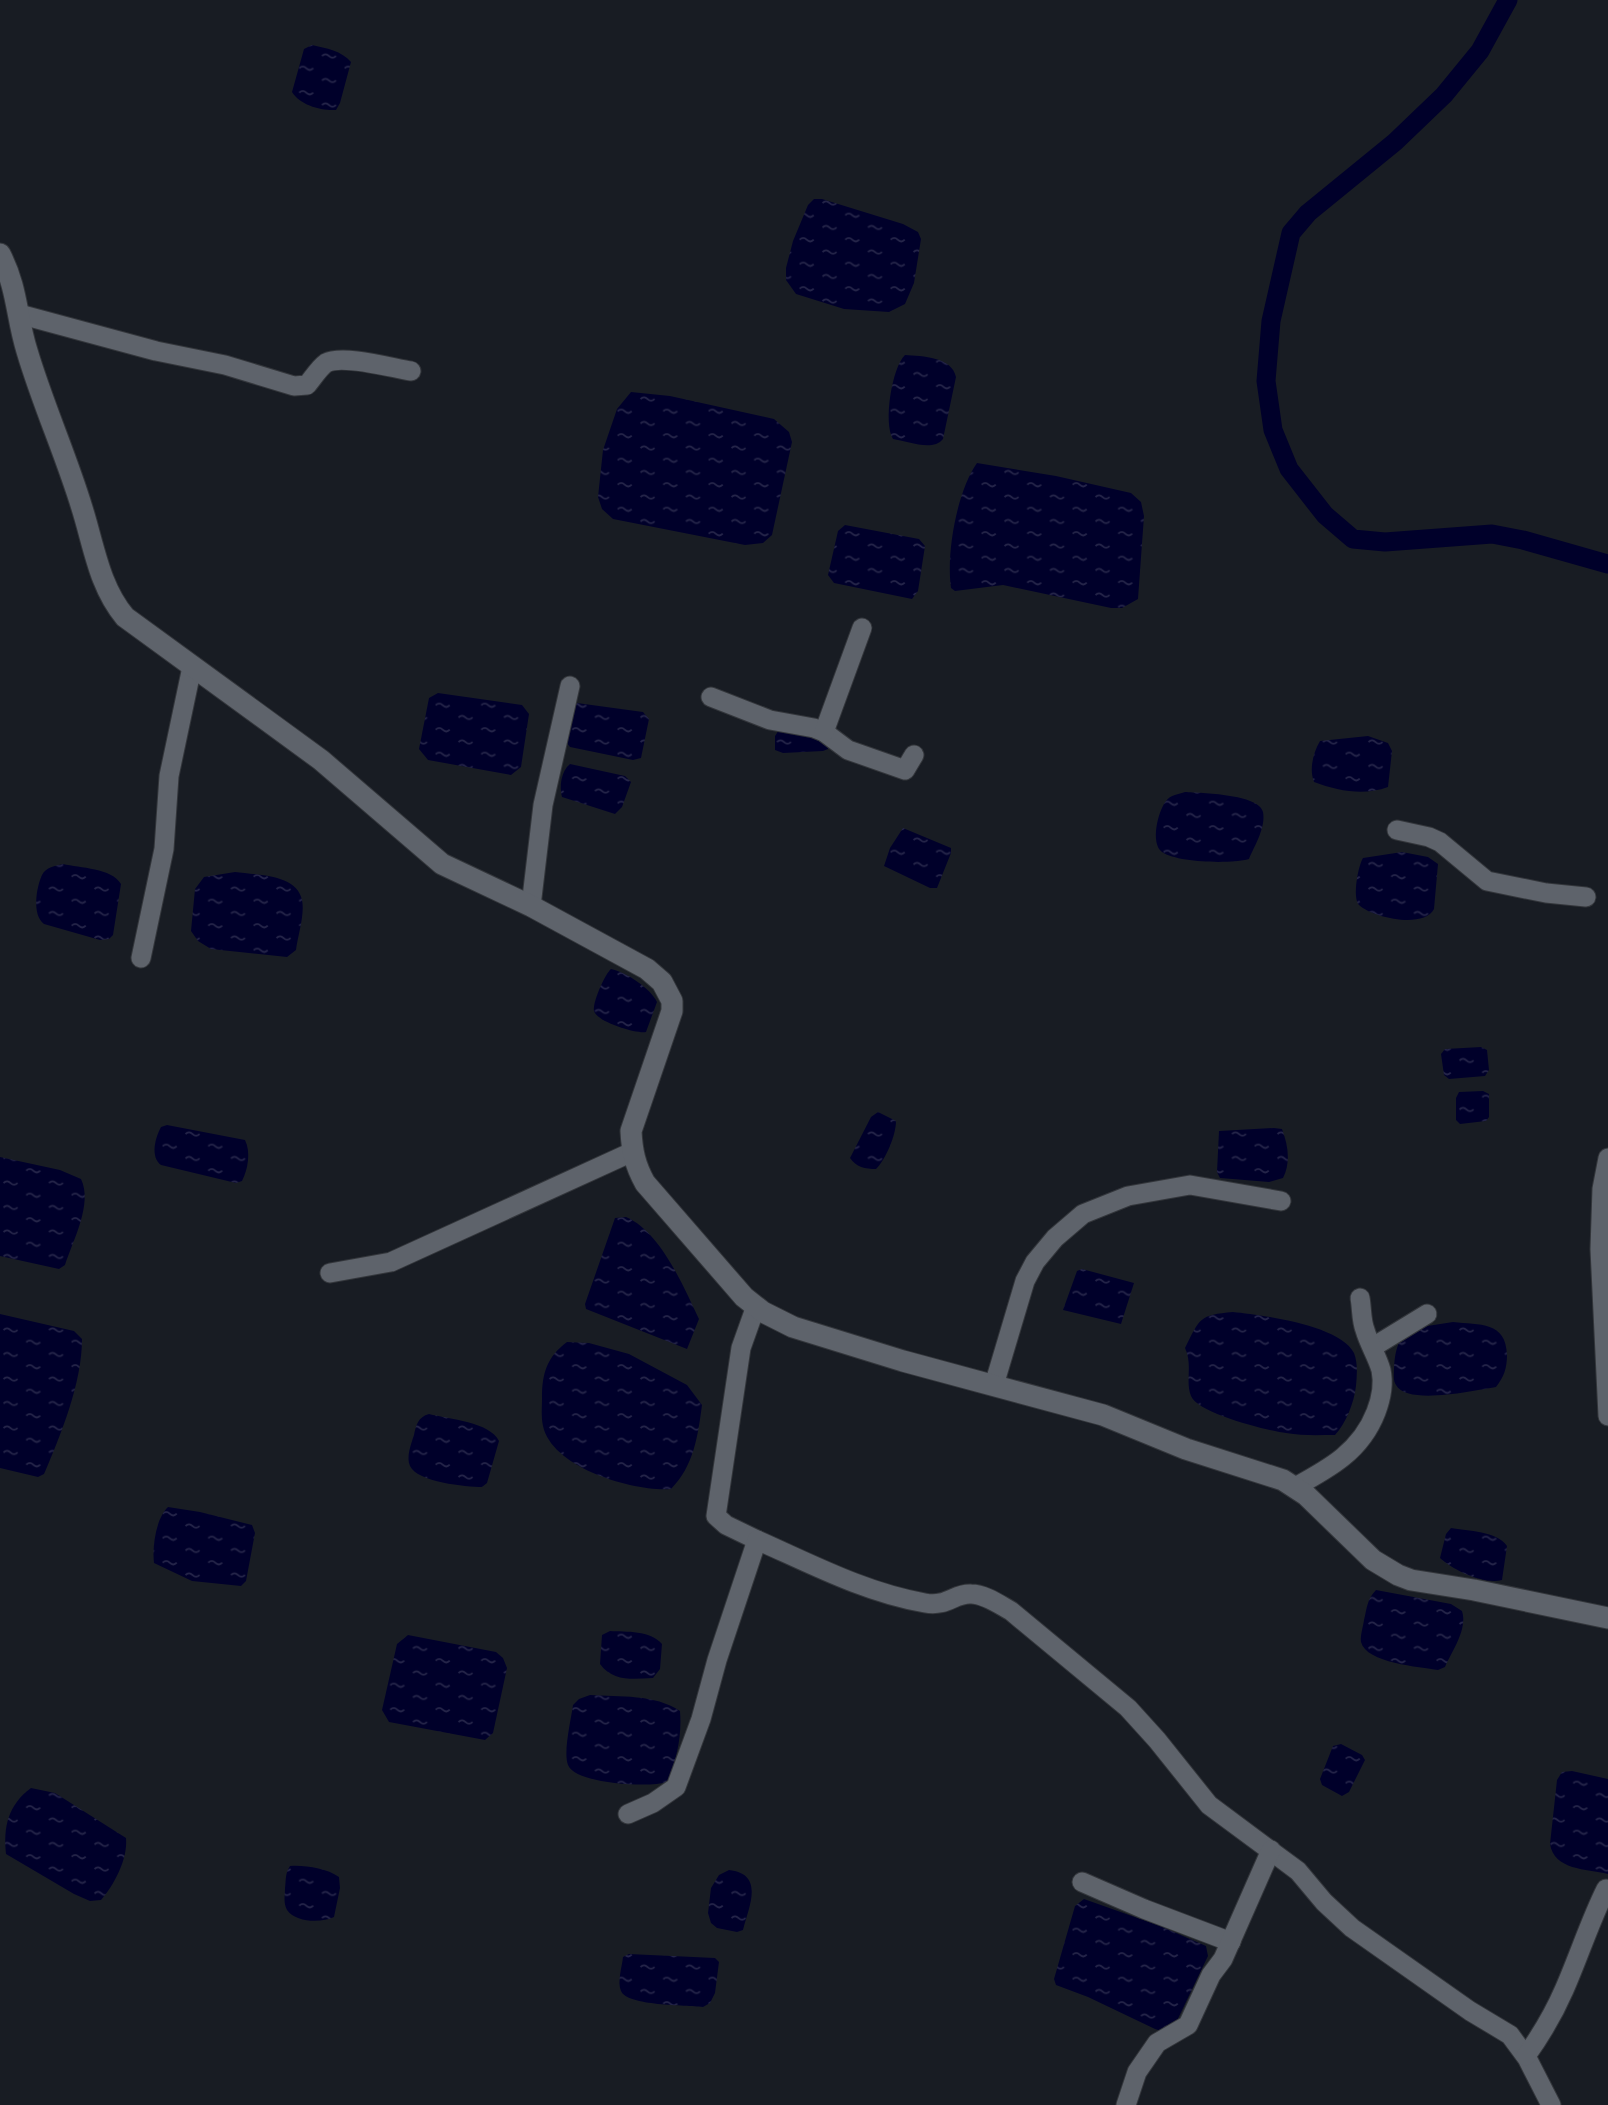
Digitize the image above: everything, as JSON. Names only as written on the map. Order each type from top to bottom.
[{"type":"street","points":[[0,254],[15,288],[26,348],[80,503],[105,586],[125,617],[321,760],[442,864],[531,906],[647,969],[662,982],[672,1001],[672,1011],[631,1131],[632,1152],[641,1175],[657,1198],[744,1297],[793,1327],[903,1361],[1103,1415],[1186,1449],[1274,1477],[1295,1487],[1373,1560],[1411,1580],[1474,1590],[1608,1618]]},
{"type":"street","points":[[19,314],[156,351],[225,365],[294,386],[307,384],[323,366],[335,361],[411,371]]},
{"type":"street","points":[[824,732],[862,628]]},
{"type":"street","points":[[141,958],[164,849],[169,776],[192,667]]},
{"type":"street","points":[[531,906],[543,804],[570,685]]},
{"type":"street","points":[[710,697],[770,720],[814,728],[848,750],[905,770],[914,755]]},
{"type":"street","points":[[1397,830],[1429,836],[1440,842],[1487,881],[1546,893],[1586,897]]},
{"type":"street","points":[[330,1273],[391,1262],[632,1152]]},
{"type":"street","points":[[1608,1158],[1602,1189],[1600,1249],[1608,1416]]},
{"type":"street","points":[[994,1385],[1025,1281],[1035,1262],[1055,1238],[1083,1214],[1128,1196],[1190,1185],[1281,1201]]},
{"type":"street","points":[[1295,1487],[1335,1466],[1357,1446],[1370,1428],[1381,1399],[1381,1373],[1373,1347],[1364,1330],[1360,1298]]},
{"type":"street","points":[[756,1306],[741,1349],[716,1517],[757,1540],[860,1586],[900,1597],[942,1604],[956,1597],[972,1594],[1011,1611],[1128,1708],[1209,1805],[1298,1871],[1324,1902],[1352,1928],[1469,2011],[1510,2035],[1526,2056],[1551,2105]]},
{"type":"street","points":[[1373,1347],[1427,1314]]},
{"type":"street","points":[[628,1814],[653,1803],[676,1787],[701,1719],[757,1540]]},
{"type":"street","points":[[1126,2105],[1137,2072],[1157,2043],[1188,2025],[1211,1975],[1223,1959],[1271,1850]]},
{"type":"street","points":[[1082,1882],[1231,1942]]},
{"type":"street","points":[[1526,2056],[1540,2037],[1564,1991],[1606,1889]]},
{"type":"water","points":[[312,45],[338,53],[351,62],[336,110],[311,106],[292,92],[304,49]]},
{"type":"water","points":[[814,199],[822,199],[903,224],[918,232],[921,239],[914,283],[905,304],[889,312],[844,309],[796,294],[786,280],[786,268],[793,241],[808,205]]},
{"type":"water","points":[[905,355],[928,357],[943,362],[949,365],[956,377],[943,439],[939,443],[920,445],[893,439],[889,421],[890,396],[896,371]]},
{"type":"water","points":[[631,392],[670,396],[774,419],[789,432],[792,442],[772,535],[763,543],[745,545],[613,519],[602,509],[598,497],[603,450],[617,409]]},
{"type":"water","points":[[977,463],[1056,476],[1131,493],[1141,502],[1144,516],[1138,599],[1122,608],[1111,608],[1003,585],[955,591],[951,588],[950,558],[955,523],[964,489]]},
{"type":"water","points":[[845,525],[919,539],[925,546],[918,591],[912,599],[834,583],[828,575],[838,531]]},
{"type":"water","points":[[438,693],[522,705],[529,714],[521,767],[511,775],[428,760],[419,749],[429,698]]},
{"type":"water","points":[[577,703],[643,712],[649,719],[641,758],[633,760],[570,747],[566,742]]},
{"type":"water","points":[[779,730],[823,739],[828,744],[828,749],[783,753],[775,750],[775,736]]},
{"type":"water","points":[[1368,736],[1388,743],[1392,751],[1388,787],[1351,791],[1314,782],[1313,761],[1320,741]]},
{"type":"water","points":[[570,764],[625,776],[631,782],[622,807],[615,814],[562,797],[562,779]]},
{"type":"water","points":[[1185,792],[1241,798],[1259,806],[1263,812],[1263,824],[1249,859],[1205,862],[1170,856],[1158,848],[1156,827],[1160,812],[1168,799]]},
{"type":"water","points":[[903,828],[951,848],[937,888],[930,888],[884,866],[890,848]]},
{"type":"water","points":[[1402,852],[1428,857],[1438,864],[1434,909],[1420,919],[1398,919],[1375,914],[1357,901],[1356,882],[1363,858]]},
{"type":"water","points":[[63,864],[103,872],[121,884],[113,935],[109,939],[100,940],[44,924],[40,920],[36,901],[42,875],[48,869]]},
{"type":"water","points":[[235,872],[274,877],[299,891],[303,906],[301,925],[296,950],[287,957],[211,949],[198,941],[191,931],[195,889],[204,877]]},
{"type":"water","points":[[611,969],[637,981],[657,1002],[646,1032],[617,1026],[602,1019],[594,1011],[600,989]]},
{"type":"water","points":[[1481,1047],[1487,1050],[1489,1070],[1485,1076],[1449,1079],[1444,1075],[1441,1054],[1445,1049]]},
{"type":"water","points":[[1483,1091],[1489,1094],[1489,1117],[1486,1121],[1460,1124],[1456,1120],[1456,1098],[1459,1092]]},
{"type":"water","points":[[878,1112],[896,1121],[894,1133],[880,1165],[876,1169],[865,1168],[855,1164],[850,1158],[871,1117]]},
{"type":"water","points":[[167,1125],[245,1140],[248,1161],[242,1181],[236,1183],[161,1165],[156,1157],[155,1147],[161,1127]]},
{"type":"water","points":[[1282,1129],[1287,1147],[1288,1160],[1283,1178],[1269,1182],[1220,1178],[1217,1172],[1219,1131]]},
{"type":"water","points":[[0,1157],[60,1170],[81,1179],[85,1199],[83,1211],[65,1265],[59,1269],[0,1256]]},
{"type":"water","points":[[626,1217],[639,1224],[660,1247],[670,1261],[699,1319],[687,1349],[586,1309],[585,1304],[615,1218]]},
{"type":"water","points":[[1082,1269],[1134,1283],[1121,1324],[1063,1310],[1077,1271]]},
{"type":"water","points":[[1233,1312],[1299,1323],[1333,1335],[1346,1343],[1354,1353],[1356,1361],[1355,1392],[1346,1419],[1335,1435],[1298,1435],[1264,1429],[1219,1415],[1206,1409],[1191,1396],[1185,1348],[1194,1330],[1207,1317]]},
{"type":"water","points":[[0,1314],[74,1331],[82,1339],[78,1373],[69,1408],[44,1474],[38,1477],[0,1468]]},
{"type":"water","points":[[1453,1322],[1490,1327],[1502,1336],[1506,1344],[1507,1360],[1499,1383],[1496,1387],[1443,1395],[1413,1395],[1403,1391],[1395,1383],[1394,1369],[1397,1348],[1404,1334],[1408,1329]]},
{"type":"water","points":[[567,1342],[589,1343],[629,1354],[687,1385],[702,1405],[690,1460],[671,1489],[637,1486],[596,1474],[562,1454],[550,1441],[542,1419],[543,1381],[550,1360]]},
{"type":"water","points":[[429,1414],[478,1425],[487,1429],[499,1441],[487,1483],[482,1487],[432,1480],[410,1466],[409,1450],[417,1425],[422,1417]]},
{"type":"water","points":[[168,1507],[252,1525],[255,1533],[246,1581],[241,1586],[192,1581],[154,1563],[156,1533],[160,1518]]},
{"type":"water","points":[[1451,1528],[1482,1532],[1496,1537],[1507,1546],[1502,1580],[1487,1580],[1469,1575],[1440,1558],[1446,1534]]},
{"type":"water","points":[[1376,1590],[1451,1604],[1462,1611],[1461,1632],[1445,1667],[1438,1670],[1395,1663],[1365,1649],[1361,1642],[1362,1631],[1368,1604]]},
{"type":"water","points":[[610,1631],[645,1634],[662,1644],[660,1669],[653,1678],[617,1677],[605,1670],[600,1664],[602,1635]]},
{"type":"water","points":[[408,1635],[496,1652],[503,1658],[507,1668],[493,1733],[485,1740],[389,1722],[382,1710],[397,1644]]},
{"type":"water","points":[[590,1695],[648,1699],[680,1711],[678,1747],[667,1782],[645,1785],[614,1783],[584,1777],[568,1765],[566,1752],[573,1705],[579,1699]]},
{"type":"water","points":[[1341,1744],[1362,1755],[1365,1760],[1349,1792],[1342,1796],[1322,1785],[1320,1779],[1333,1746]]},
{"type":"water","points":[[1572,1771],[1608,1779],[1608,1874],[1564,1864],[1553,1853],[1550,1844],[1557,1780],[1562,1772]]},
{"type":"water","points":[[31,1788],[55,1793],[126,1838],[125,1854],[119,1871],[101,1900],[90,1901],[74,1894],[6,1854],[5,1835],[12,1809]]},
{"type":"water","points":[[290,1866],[315,1868],[339,1877],[340,1888],[334,1917],[309,1921],[296,1917],[287,1910],[285,1888],[286,1874]]},
{"type":"water","points":[[729,1870],[740,1873],[751,1884],[751,1902],[743,1930],[737,1932],[717,1928],[711,1923],[708,1913],[711,1888],[719,1875]]},
{"type":"water","points":[[1084,1899],[1160,1926],[1206,1946],[1208,1956],[1173,2029],[1164,2032],[1155,2029],[1056,1985],[1054,1979],[1075,1906]]},
{"type":"water","points":[[629,1954],[715,1958],[719,1962],[715,1993],[710,2003],[703,2007],[671,2005],[634,2000],[626,1996],[621,1991],[620,1979],[623,1957]]},
{"type":"waterway","points":[[1508,0],[1480,51],[1444,95],[1395,142],[1308,213],[1291,233],[1271,321],[1266,381],[1273,430],[1289,469],[1325,515],[1353,539],[1385,542],[1492,534],[1608,564]]}]
